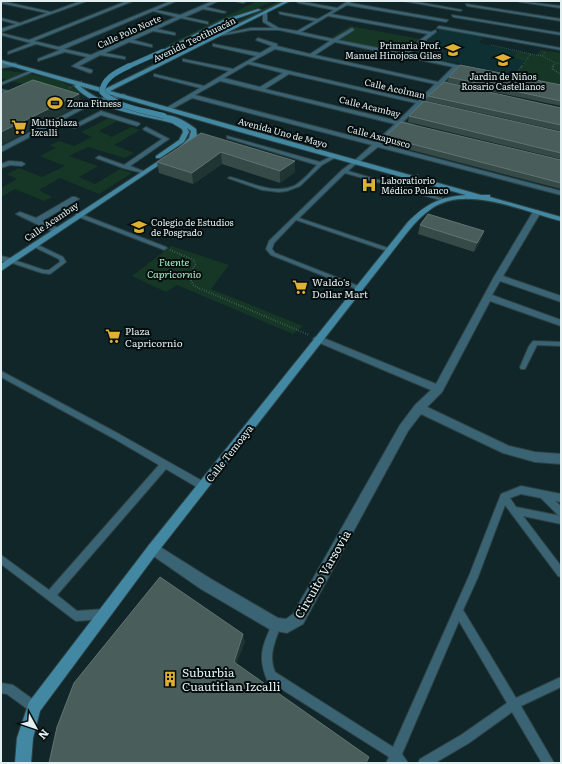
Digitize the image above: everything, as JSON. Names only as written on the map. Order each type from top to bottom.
[{"type":"main road","name":"Avenida Teotihuacán","points":[[106,91],[219,36],[264,11],[278,1]]},
{"type":"main road","name":"Avenida Teotihuacán","points":[[96,89],[288,1]]},
{"type":"main road","name":"Calle Acambay","points":[[1,268],[78,215],[189,143],[193,137],[194,130],[182,122],[112,101],[103,95],[101,90],[102,84],[110,76],[225,22],[264,11]]},
{"type":"main road","name":"Avenida Uno de Mayo","points":[[1,61],[561,219]]},
{"type":"main road","points":[[141,68],[149,70]]},
{"type":"main road","name":"Calle Acambay","points":[[75,83],[78,88],[97,100],[174,122],[184,128],[186,132],[184,138],[156,159],[153,162],[153,166]]},
{"type":"main road","points":[[174,119],[252,133]]},
{"type":"main road","name":"Calle Temoaya","points":[[23,763],[25,738],[34,707],[153,549],[389,250],[423,209],[442,199],[466,196],[487,197]]},
{"type":"street","points":[[65,1],[78,4]]},
{"type":"street","points":[[1,32],[85,1]]},
{"type":"street","points":[[30,41],[131,1]]},
{"type":"street","points":[[40,60],[173,1]]},
{"type":"street","name":"Calle Polo Norte","points":[[1,32],[91,57],[216,1]]},
{"type":"street","points":[[237,1],[243,2]]},
{"type":"street","points":[[297,33],[351,1]]},
{"type":"street","points":[[405,1],[460,10]]},
{"type":"street","points":[[404,55],[472,1]]},
{"type":"street","points":[[520,1],[561,7]]},
{"type":"street","points":[[1,2],[51,13]]},
{"type":"street","points":[[116,2],[123,4]]},
{"type":"street","points":[[299,2],[337,9]]},
{"type":"street","points":[[346,4],[446,21]]},
{"type":"street","points":[[467,5],[561,20]]},
{"type":"street","points":[[201,7],[224,12]]},
{"type":"street","points":[[152,10],[206,23]]},
{"type":"street","points":[[261,23],[264,11]]},
{"type":"street","points":[[280,13],[319,20]]},
{"type":"street","points":[[328,15],[431,34]]},
{"type":"street","points":[[453,16],[561,34]]},
{"type":"street","points":[[1,19],[21,24]]},
{"type":"street","points":[[252,29],[251,25],[261,23],[279,29],[333,41],[478,70]]},
{"type":"street","points":[[439,28],[561,49]]},
{"type":"street","points":[[152,29],[173,34]]},
{"type":"street","points":[[219,36],[252,29],[279,29]]},
{"type":"street","points":[[311,55],[352,29]]},
{"type":"street","points":[[258,39],[272,43],[275,45],[274,47]]},
{"type":"street","points":[[128,40],[150,46]]},
{"type":"street","points":[[10,53],[36,42]]},
{"type":"street","points":[[215,45],[260,55]]},
{"type":"street","points":[[168,109],[274,47],[462,89]]},
{"type":"street","points":[[100,53],[123,58]]},
{"type":"street","points":[[90,71],[74,66],[91,57]]},
{"type":"street","points":[[185,60],[234,71]]},
{"type":"street","name":"Calle Acolman","points":[[248,63],[442,108]]},
{"type":"street","points":[[1,66],[15,65]]},
{"type":"street","points":[[356,162],[377,144],[457,66]]},
{"type":"street","points":[[261,89],[288,72]]},
{"type":"street","points":[[156,75],[205,88]]},
{"type":"street","name":"Calle Acambay","points":[[220,79],[422,129]]},
{"type":"street","points":[[1,150],[97,100],[124,96]]},
{"type":"street","name":"Calle Axapusco","points":[[192,96],[561,193]]},
{"type":"street","points":[[81,108],[137,124]]},
{"type":"street","points":[[73,127],[101,113]]},
{"type":"street","points":[[125,166],[165,141],[164,137],[146,129]]},
{"type":"street","points":[[99,158],[144,173]]},
{"type":"street","points":[[1,166],[9,163],[22,164]]},
{"type":"street","points":[[36,222],[75,199]]},
{"type":"street","name":"Circuito Varsovia","points":[[276,625],[287,626],[298,619],[404,428],[419,408],[438,389],[498,278],[537,212]]},
{"type":"street","points":[[20,214],[56,230]]},
{"type":"street","points":[[1,258],[11,261]]},
{"type":"street","points":[[498,278],[561,299]]},
{"type":"street","points":[[488,297],[561,323]]},
{"type":"street","points":[[318,339],[438,389]]},
{"type":"street","points":[[419,408],[507,450],[535,457],[561,459]]},
{"type":"street","points":[[153,549],[206,584],[276,625]]},
{"type":"lane","points":[[1,84],[33,71]]},
{"type":"lane","points":[[1,90],[18,96],[12,99]]},
{"type":"lane","points":[[229,137],[320,164]]},
{"type":"lane","points":[[230,178],[270,190],[284,190],[296,187],[320,164],[336,156]]},
{"type":"lane","points":[[356,162],[344,171],[271,242],[269,249],[273,254],[359,288]]},
{"type":"lane","points":[[344,171],[442,199]]},
{"type":"lane","points":[[78,215],[164,248]]},
{"type":"lane","points":[[296,218],[389,250]]},
{"type":"lane","points":[[11,261],[44,272],[50,272],[63,262],[61,258],[34,245]]},
{"type":"lane","points":[[523,367],[532,346],[535,343],[561,344]]},
{"type":"lane","points":[[1,374],[116,436],[164,465],[203,486]]},
{"type":"lane","points":[[50,596],[164,465]]},
{"type":"lane","points":[[276,625],[266,652],[266,666],[271,676],[397,760],[504,497],[521,490],[561,498]]},
{"type":"lane","points":[[544,495],[561,512]]},
{"type":"lane","points":[[504,497],[561,573]]},
{"type":"lane","points":[[514,510],[561,520]]},
{"type":"lane","points":[[1,559],[76,616],[104,614]]},
{"type":"lane","points":[[458,610],[548,763]]},
{"type":"lane","points":[[424,763],[465,738],[514,704],[561,682]]},
{"type":"lane","points":[[1,688],[8,689],[34,707]]},
{"type":"path","points":[[542,56],[546,51]]},
{"type":"path","points":[[513,78],[531,54],[542,56],[556,63]]},
{"type":"path","points":[[561,62],[553,64],[552,69],[561,74]]},
{"type":"path","points":[[69,88],[82,81]]},
{"type":"path","points":[[410,184],[418,174]]},
{"type":"path","points":[[164,248],[194,260],[195,264],[190,279],[194,286],[318,339]]},
{"type":"shaded area","name":"Primaria Prof. Manuel Hinojosa Giles","points":[[440,29],[484,37],[479,43],[531,54],[515,75],[412,54]]},
{"type":"green space","points":[[257,1],[275,1],[221,22],[170,46],[167,45]]},
{"type":"green space","points":[[279,1],[287,1],[148,69],[144,68]]},
{"type":"green space","points":[[350,26],[420,39],[403,53],[331,38]]},
{"type":"green space","points":[[541,50],[561,53],[561,85],[515,75],[526,61],[512,58],[518,51],[536,55]]},
{"type":"green space","points":[[1,70],[45,77],[58,81],[77,90],[81,96],[72,98],[1,78]]},
{"type":"green space","points":[[109,118],[117,121],[99,131],[112,137],[131,127],[140,130],[114,145],[134,153],[125,158],[88,147],[69,156],[98,166],[79,177],[95,184],[120,169],[132,173],[99,194],[60,178],[39,190],[52,197],[44,201],[15,189],[1,197],[1,188],[17,179],[7,174],[19,168],[42,177],[65,166],[40,156],[56,148],[50,145],[59,141],[74,146],[92,137],[81,132]]},
{"type":"green space","name":"Fuente Capricornio","points":[[171,246],[229,265],[211,289],[303,326],[293,334],[177,285],[166,292],[132,276]]},
{"type":"building","points":[[460,65],[561,85],[561,101],[449,77]]},
{"type":"building","points":[[33,80],[79,94],[1,132],[1,94]]},
{"type":"building","points":[[444,82],[561,108],[561,125],[428,96]]},
{"type":"building","points":[[424,101],[561,132],[561,153],[409,116]]},
{"type":"building","points":[[401,122],[561,160],[561,183],[385,137]]},
{"type":"building","points":[[201,133],[295,161],[280,171],[221,152],[192,173],[157,162]]},
{"type":"building","points":[[428,214],[484,231],[477,243],[420,225]]},
{"type":"building","name":"Suburbia Cuautitlan Izcalli","points":[[160,577],[243,634],[234,662],[369,757],[366,763],[49,763],[57,727],[74,683]]},
{"type":"place","name":"Primaria Prof. Manuel Hinojosa Giles","points":[[453,50]]},
{"type":"place","name":"Jardin de Niños Rosario Castellanos","points":[[503,60]]},
{"type":"place","name":"Zona Fitness","points":[[55,103]]},
{"type":"place","name":"Multiplaza Izcalli","points":[[19,127]]},
{"type":"place","name":"Laboratiorio Médico Polanco","points":[[369,185]]},
{"type":"place","name":"Colegio de Estudios de Posgrado","points":[[139,227]]},
{"type":"place","name":"Waldo's Dollar Mart","points":[[300,287]]},
{"type":"place","name":"Plaza Capricornio","points":[[113,336]]},
{"type":"place","name":"Suburbia Cuautitlan Izcalli","points":[[170,679]]}]
